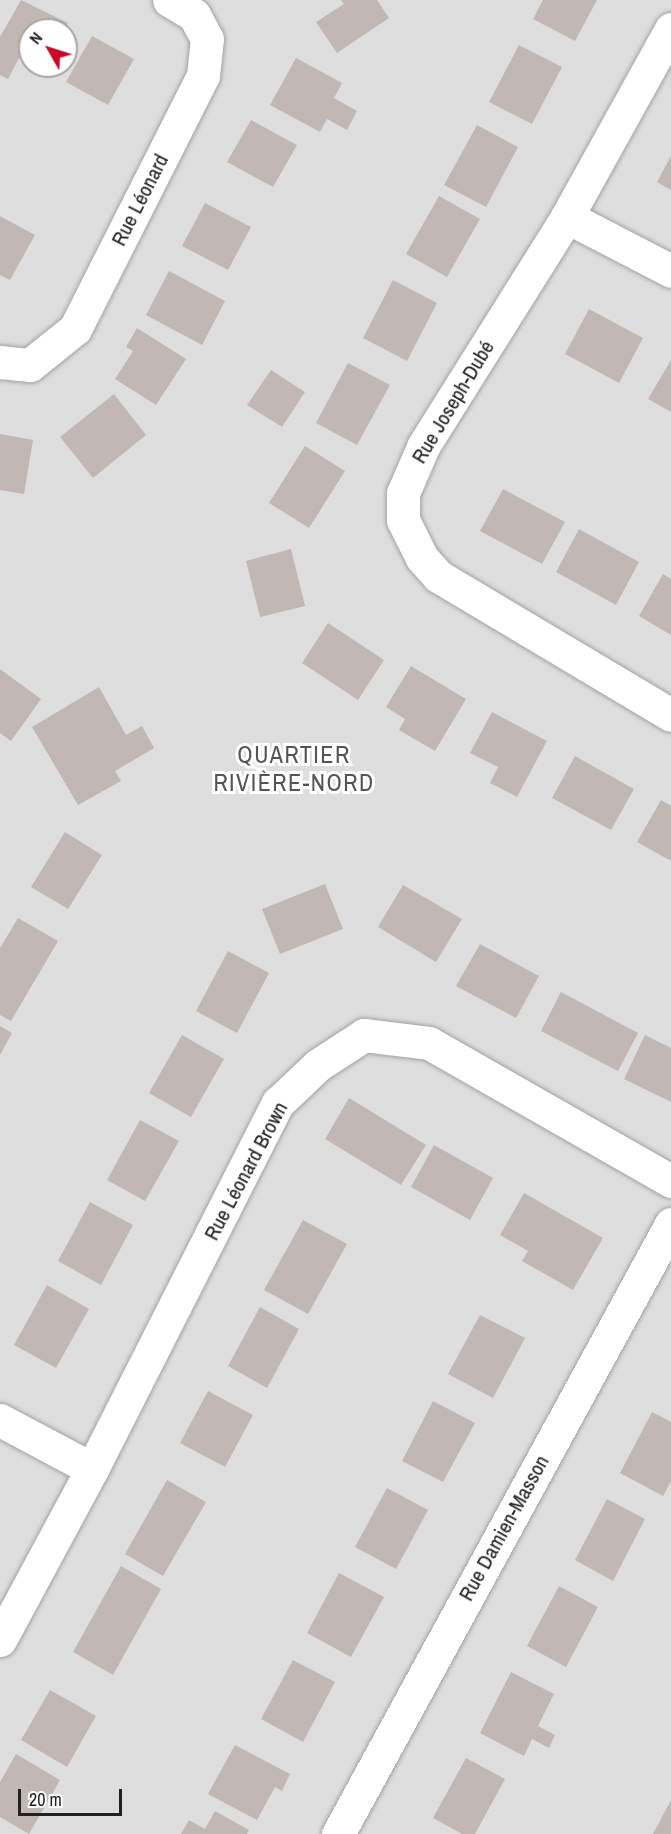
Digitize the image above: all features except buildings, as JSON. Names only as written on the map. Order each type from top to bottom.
[{"type":"street","name":"Rue Léonard","points":[[0,362],[30,365],[75,328],[203,76],[207,39],[194,15],[169,0]]},
{"type":"street","name":"Rue Joseph-Dubé","points":[[671,29],[567,217],[423,447],[403,493],[403,520],[422,558],[438,576],[671,715]]},
{"type":"street","points":[[567,217],[671,271]]},
{"type":"street","name":"Rue Léonard Brown","points":[[0,1640],[92,1469],[278,1103],[318,1065],[364,1035],[429,1043],[671,1181]]},
{"type":"street","name":"Rue Damien-Masson","points":[[338,1834],[671,1224]]},
{"type":"street","points":[[0,1420],[92,1469]]},
{"type":"shaded area","points":[[0,0],[671,0],[671,1834],[0,1834]]},
{"type":"district","name":"QUARTIER RIVIÈRE-NORD","points":[[294,769]]}]
